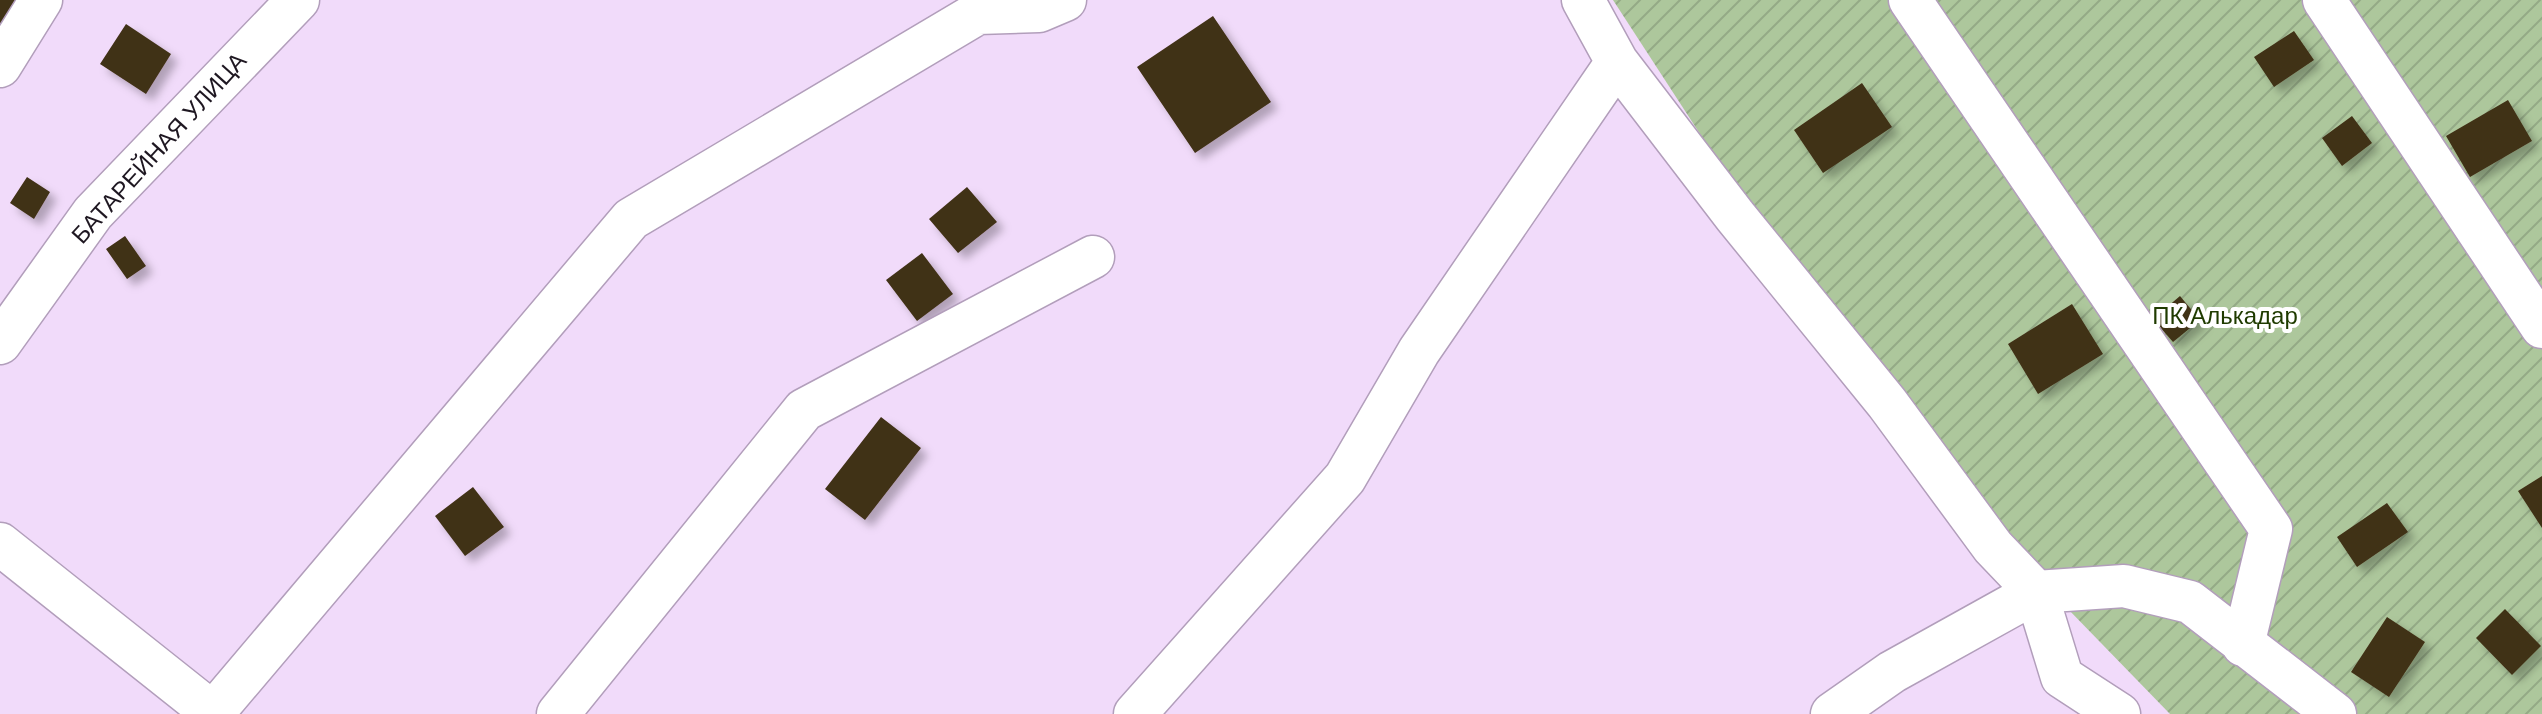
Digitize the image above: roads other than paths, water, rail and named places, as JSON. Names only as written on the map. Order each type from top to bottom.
[{"type":"street","points":[[0,66],[41,0]]},
{"type":"street","name":"БАТАРЕЙНАЯ УЛИЦА","points":[[0,343],[93,213],[298,0]]},
{"type":"street","points":[[0,544],[213,714],[631,219],[978,13],[1039,11],[1065,0]]},
{"type":"street","points":[[1583,0],[1617,62],[1735,216],[1887,403],[1993,547],[2036,592],[2062,677],[2119,714]]},
{"type":"street","points":[[1910,0],[2271,529],[2243,645]]},
{"type":"street","points":[[2324,0],[2542,327]]},
{"type":"street","points":[[1135,714],[1345,478],[1419,351],[1617,62]]},
{"type":"street","points":[[558,714],[804,410],[1093,257]]},
{"type":"street","points":[[1832,714],[1892,672],[2036,592],[2124,586],[2190,602],[2335,714]]},
{"type":"park label","name":"ПК Алькадар","points":[[2225,316]]}]
